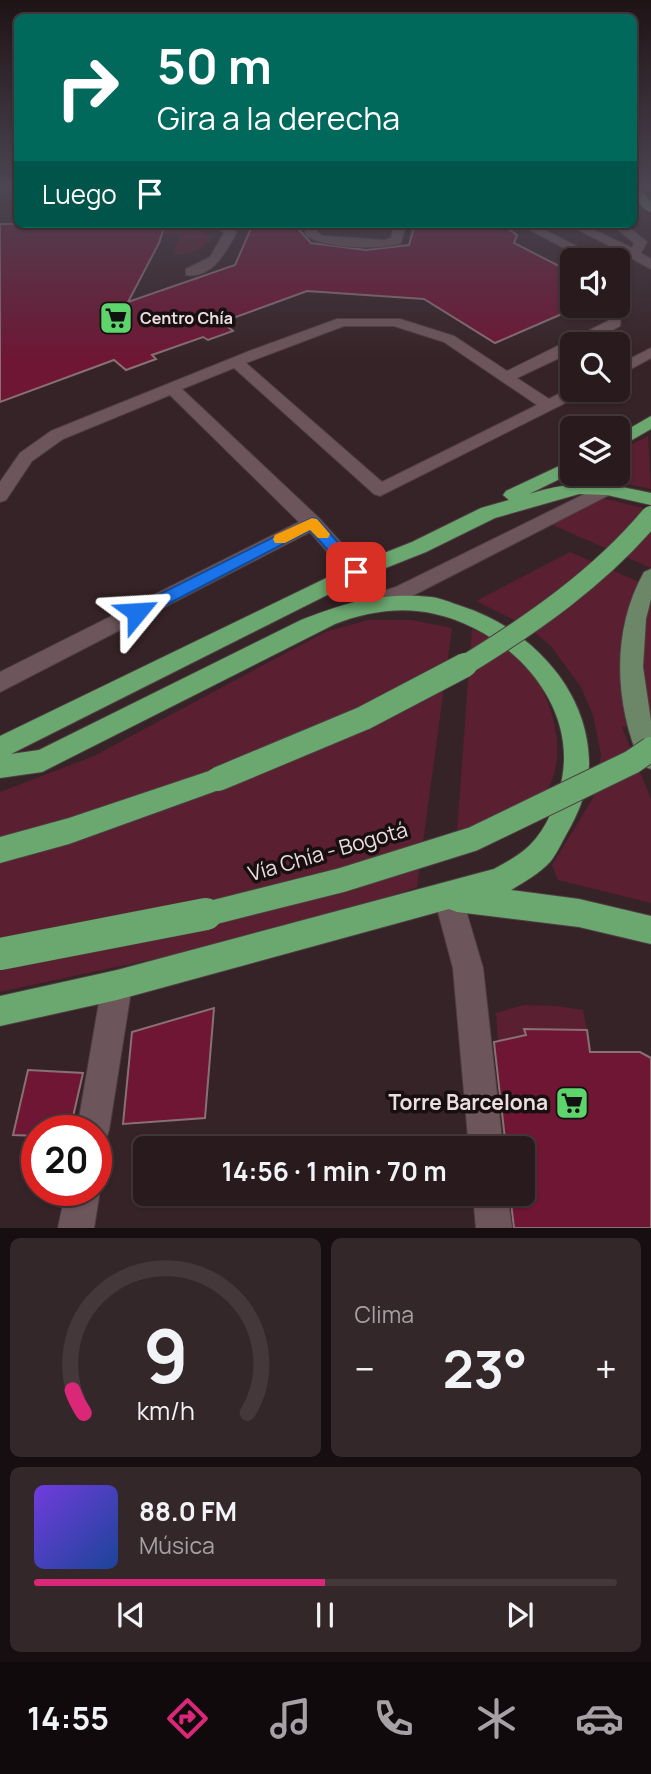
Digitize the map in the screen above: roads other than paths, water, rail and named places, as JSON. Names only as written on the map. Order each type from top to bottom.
[{"type":"highway","points":[[630,435],[651,421]]},
{"type":"highway","points":[[488,513],[513,495],[560,472]]},
{"type":"highway","points":[[0,748],[356,572],[419,547],[488,513],[579,488],[607,489],[651,499]]},
{"type":"highway","points":[[0,850],[69,831],[218,779],[338,731],[453,673],[514,635],[566,597],[611,559],[651,516]]},
{"type":"highway","points":[[0,767],[42,761],[309,626],[346,610],[385,603],[425,604],[464,614],[497,629],[526,650],[550,676],[567,707],[577,741],[578,777],[568,813],[542,852],[500,881],[117,985],[0,1011]]},
{"type":"highway","name":"Vía Chía - Bogotá","points":[[0,954],[186,919],[342,880],[473,839],[632,762],[651,749]]},
{"type":"highway","points":[[448,897],[564,909],[614,918],[651,930]]},
{"type":"main road","points":[[651,578],[633,630],[631,667],[637,713],[651,758]]},
{"type":"street","points":[[191,272],[215,260],[221,245]]},
{"type":"street","points":[[617,245],[651,265]]},
{"type":"street","points":[[630,254],[640,245]]},
{"type":"street","points":[[598,332],[615,323],[615,318]]},
{"type":"street","points":[[0,496],[21,463],[46,442],[172,387],[329,325],[380,321],[410,326],[449,339],[549,405]]},
{"type":"street","points":[[507,377],[560,352]]},
{"type":"street","points":[[630,364],[651,352]]},
{"type":"street","points":[[236,362],[380,490],[560,400]]},
{"type":"street","points":[[172,387],[312,523],[356,572]]},
{"type":"street","points":[[346,610],[403,592],[607,489]]},
{"type":"street","points":[[0,683],[312,523]]},
{"type":"street","points":[[448,897],[468,968],[485,1136]]},
{"type":"street","points":[[95,1115],[117,985]]},
{"type":"street","points":[[76,1228],[80,1206]]},
{"type":"street","points":[[491,1206],[494,1228]]},
{"type":"place","name":"Centro Chía","points":[[116,318]]},
{"type":"place","name":"Torre Barcelona","points":[[572,1103]]}]
